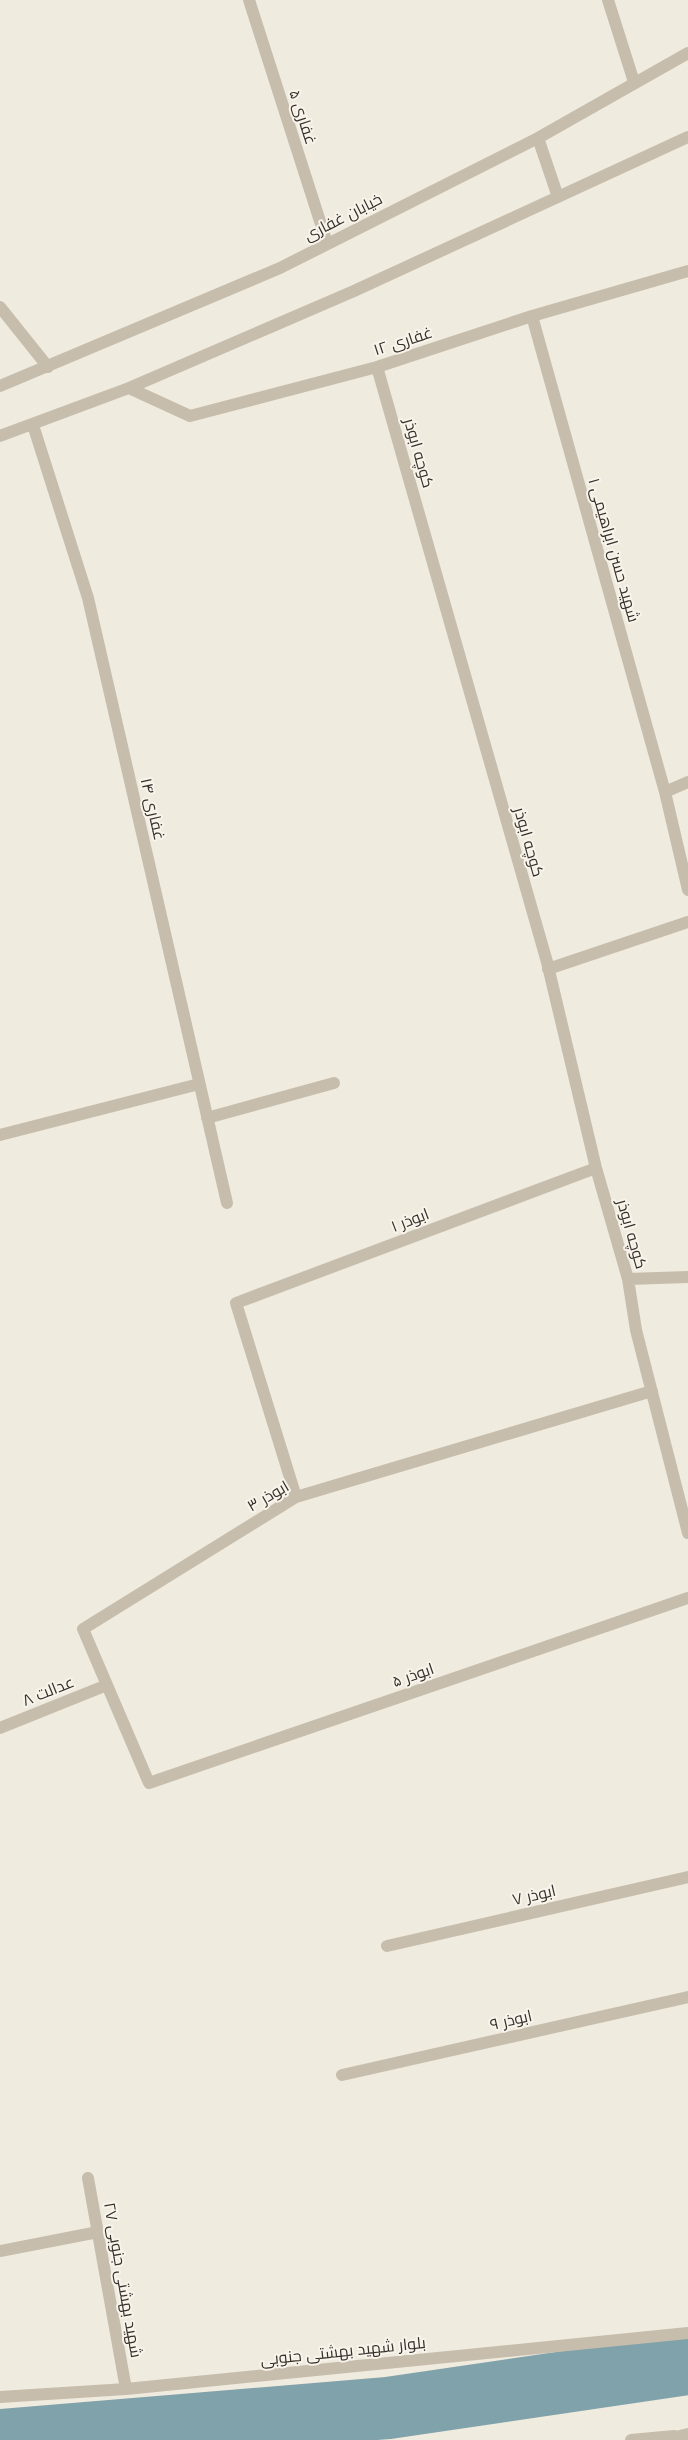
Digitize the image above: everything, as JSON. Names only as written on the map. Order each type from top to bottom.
[{"type":"street","name":"غفاری ۵","points":[[249,0],[327,243]]},
{"type":"street","points":[[608,0],[634,82]]},
{"type":"street","name":"خیابان غفاری","points":[[0,386],[280,268],[538,138],[688,52]]},
{"type":"street","points":[[0,436],[129,388],[354,292],[688,136]]},
{"type":"street","points":[[538,138],[558,197]]},
{"type":"street","name":"غفاری ۱۲","points":[[129,388],[190,416],[377,367],[532,316],[688,271]]},
{"type":"street","points":[[0,307],[48,366]]},
{"type":"street","name":"شهید حسن ابراهیمی ۱","points":[[532,316],[665,792],[688,890]]},
{"type":"street","name":"کوچه ابوذر","points":[[377,367],[548,969],[596,1168],[628,1279],[636,1330],[684,1501],[688,1533]]},
{"type":"street","name":"غفاری ۱۴","points":[[33,425],[88,598],[227,1203]]},
{"type":"street","points":[[665,792],[688,782]]},
{"type":"street","points":[[548,969],[688,922]]},
{"type":"street","points":[[207,1118],[334,1083]]},
{"type":"street","points":[[0,1135],[199,1084]]},
{"type":"street","name":"ابوذر ۱","points":[[296,1497],[236,1303],[596,1168]]},
{"type":"street","points":[[628,1279],[688,1277]]},
{"type":"street","name":"ابوذر ۳","points":[[149,1784],[83,1628],[296,1497],[652,1391]]},
{"type":"street","name":"ابوذر ۵","points":[[149,1784],[688,1598]]},
{"type":"street","name":"عدالت ۸","points":[[0,1728],[107,1685]]},
{"type":"street","name":"ابوذر ۷","points":[[387,1946],[688,1877]]},
{"type":"street","name":"ابوذر ۹","points":[[342,2074],[688,1997]]},
{"type":"street","name":"شهید بهشتی جنوبی ۲۷","points":[[88,2178],[126,2389]]},
{"type":"street","points":[[0,2251],[98,2232]]},
{"type":"street","name":"بلوار شهید بهشتی جنوبی","points":[[0,2397],[126,2389],[688,2333]]},
{"type":"street","points":[[632,2440],[670,2438],[688,2434]]},
{"type":"waterway","points":[[2,2440],[388,2408],[688,2364]]}]
